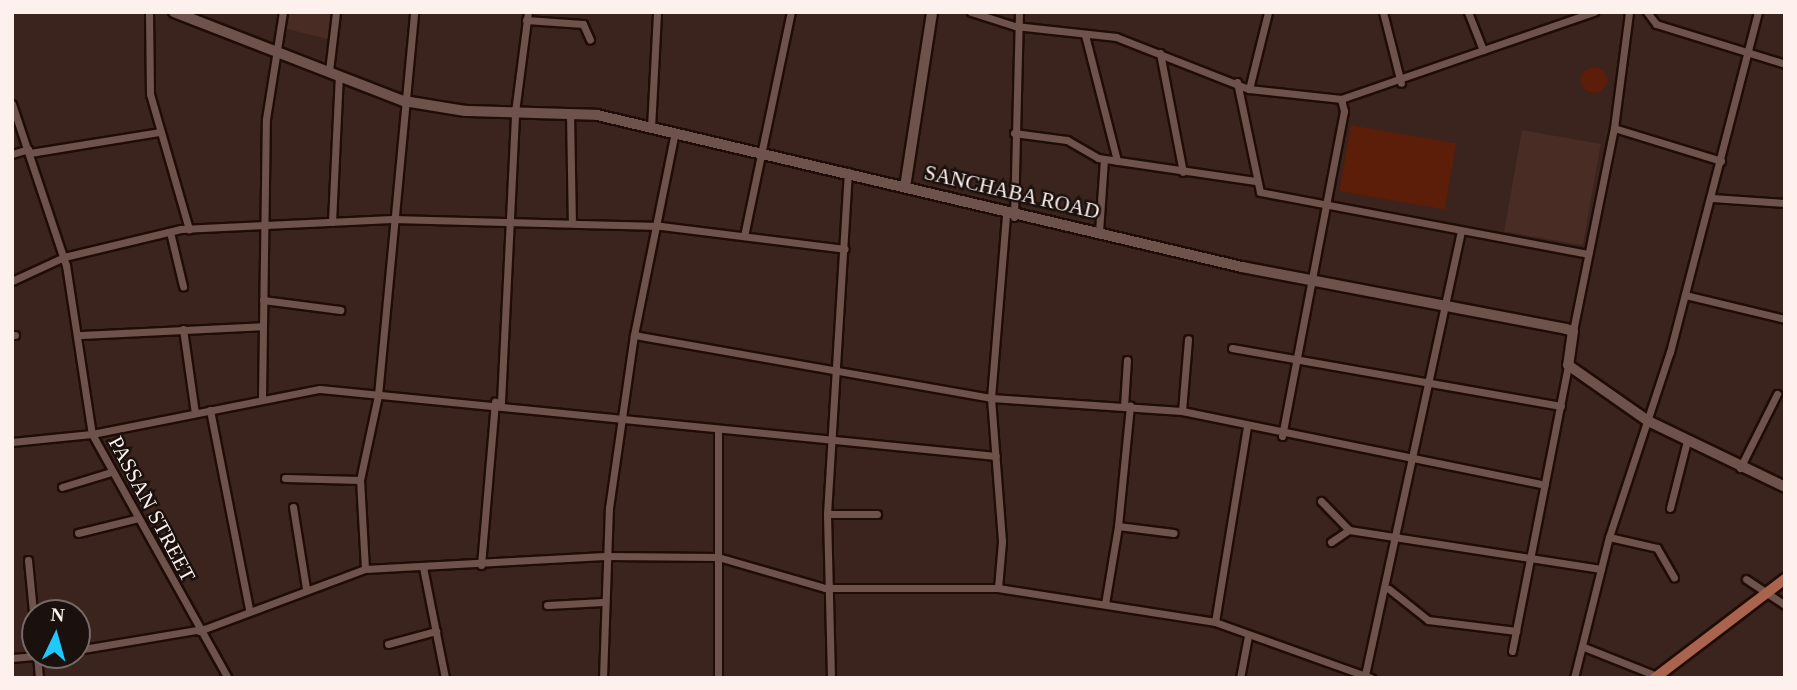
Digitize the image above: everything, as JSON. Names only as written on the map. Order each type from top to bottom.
[{"type":"main road","points":[[1656,677],[1767,590],[1785,579]]},
{"type":"street","points":[[149,12],[150,94],[189,229]]},
{"type":"street","name":"SANCHABA ROAD","points":[[174,12],[404,101],[515,112],[570,113],[762,149],[1010,216],[1099,232],[1311,281],[1573,331]]},
{"type":"street","points":[[262,399],[266,119],[283,12]]},
{"type":"street","points":[[332,222],[336,12]]},
{"type":"street","points":[[365,569],[360,480],[378,395],[392,219],[414,12]]},
{"type":"street","points":[[652,128],[657,12]]},
{"type":"street","points":[[744,236],[791,12]]},
{"type":"street","points":[[905,187],[932,12]]},
{"type":"street","points":[[971,12],[1015,26],[1085,35],[1160,53],[1249,89],[1341,99],[1401,83],[1483,50],[1594,12]]},
{"type":"street","points":[[998,587],[996,456],[991,398],[1010,216],[1015,26],[1019,12]]},
{"type":"street","points":[[1249,89],[1268,12]]},
{"type":"street","points":[[1383,12],[1401,83]]},
{"type":"street","points":[[1468,12],[1483,50]]},
{"type":"street","points":[[1512,651],[1534,556],[1573,331],[1614,128],[1629,12]]},
{"type":"street","points":[[1647,12],[1656,24],[1748,57],[1785,64]]},
{"type":"street","points":[[1574,678],[1584,647],[1609,537],[1648,421],[1712,198],[1758,12]]},
{"type":"street","points":[[481,565],[498,402],[515,112],[527,16],[583,24],[590,40]]},
{"type":"street","points":[[1085,35],[1117,160]]},
{"type":"street","points":[[1160,53],[1183,172]]},
{"type":"street","points":[[1237,82],[1255,181],[1260,192],[1588,254]]},
{"type":"street","points":[[1282,436],[1341,99]]},
{"type":"street","name":"PASSAN STREET","points":[[12,104],[64,257],[81,335],[92,434],[135,519],[228,678]]},
{"type":"street","points":[[570,113],[572,223]]},
{"type":"street","points":[[1614,128],[1721,162]]},
{"type":"street","points":[[12,154],[160,132]]},
{"type":"street","points":[[603,678],[605,556],[621,418],[634,335],[661,226],[675,132]]},
{"type":"street","points":[[1014,133],[1067,140],[1104,159],[1255,181]]},
{"type":"street","points":[[1099,232],[1104,159]]},
{"type":"street","points":[[831,678],[825,588],[827,514],[834,440],[848,171]]},
{"type":"street","points":[[1712,198],[1785,202]]},
{"type":"street","points":[[12,281],[64,257],[170,232],[266,224],[392,219],[509,219],[661,226],[845,249]]},
{"type":"street","points":[[170,232],[183,286]]},
{"type":"street","points":[[220,622],[306,588],[365,569],[481,565],[605,556],[718,557],[825,588],[998,587],[1215,622],[1368,677],[1389,589],[1397,535],[1443,305],[1461,232]]},
{"type":"street","points":[[1685,295],[1785,319]]},
{"type":"street","points":[[263,300],[340,310]]},
{"type":"street","points":[[81,335],[262,326]]},
{"type":"street","points":[[183,329],[195,413]]},
{"type":"street","points":[[634,335],[991,398],[1182,411],[1282,436],[1545,485]]},
{"type":"street","points":[[1182,411],[1188,340]]},
{"type":"street","points":[[1232,348],[1561,406]]},
{"type":"street","points":[[1105,604],[1118,526],[1127,406],[1127,360]]},
{"type":"street","points":[[1568,365],[1648,421],[1740,468],[1785,487]]},
{"type":"street","points":[[12,442],[92,434],[320,389],[498,402],[718,430],[996,456]]},
{"type":"street","points":[[1740,468],[1777,394]]},
{"type":"street","points":[[91,648],[199,631],[253,607],[210,410]]},
{"type":"street","points":[[1215,622],[1247,426]]},
{"type":"street","points":[[718,430],[718,678]]},
{"type":"street","points":[[1670,508],[1687,440]]},
{"type":"street","points":[[62,486],[111,472]]},
{"type":"street","points":[[285,478],[360,480]]},
{"type":"street","points":[[1321,501],[1349,530]]},
{"type":"street","points":[[293,507],[306,588]]},
{"type":"street","points":[[827,514],[877,514]]},
{"type":"street","points":[[78,533],[135,519]]},
{"type":"street","points":[[1118,526],[1174,533]]},
{"type":"street","points":[[1331,542],[1349,530],[1534,556],[1601,569]]},
{"type":"street","points":[[1609,537],[1657,548],[1674,578]]},
{"type":"street","points":[[27,560],[31,599]]},
{"type":"street","points":[[423,567],[445,678]]},
{"type":"street","points":[[1746,579],[1767,590],[1785,605]]},
{"type":"street","points":[[1389,589],[1428,620],[1516,631]]},
{"type":"street","points":[[547,605],[604,602]]},
{"type":"street","points":[[388,644],[436,631]]},
{"type":"street","points":[[1240,678],[1248,636]]},
{"type":"street","points":[[1584,647],[1656,677]]},
{"type":"shaded area","points":[[290,12],[339,12],[335,41],[287,29]]},
{"type":"shaded area","points":[[1594,67],[1603,71],[1607,80],[1603,89],[1594,93],[1585,89],[1581,80],[1585,71]]},
{"type":"shaded area","points":[[1351,125],[1456,144],[1445,210],[1339,191]]},
{"type":"shaded area","points":[[1522,130],[1601,144],[1583,245],[1504,231]]}]
